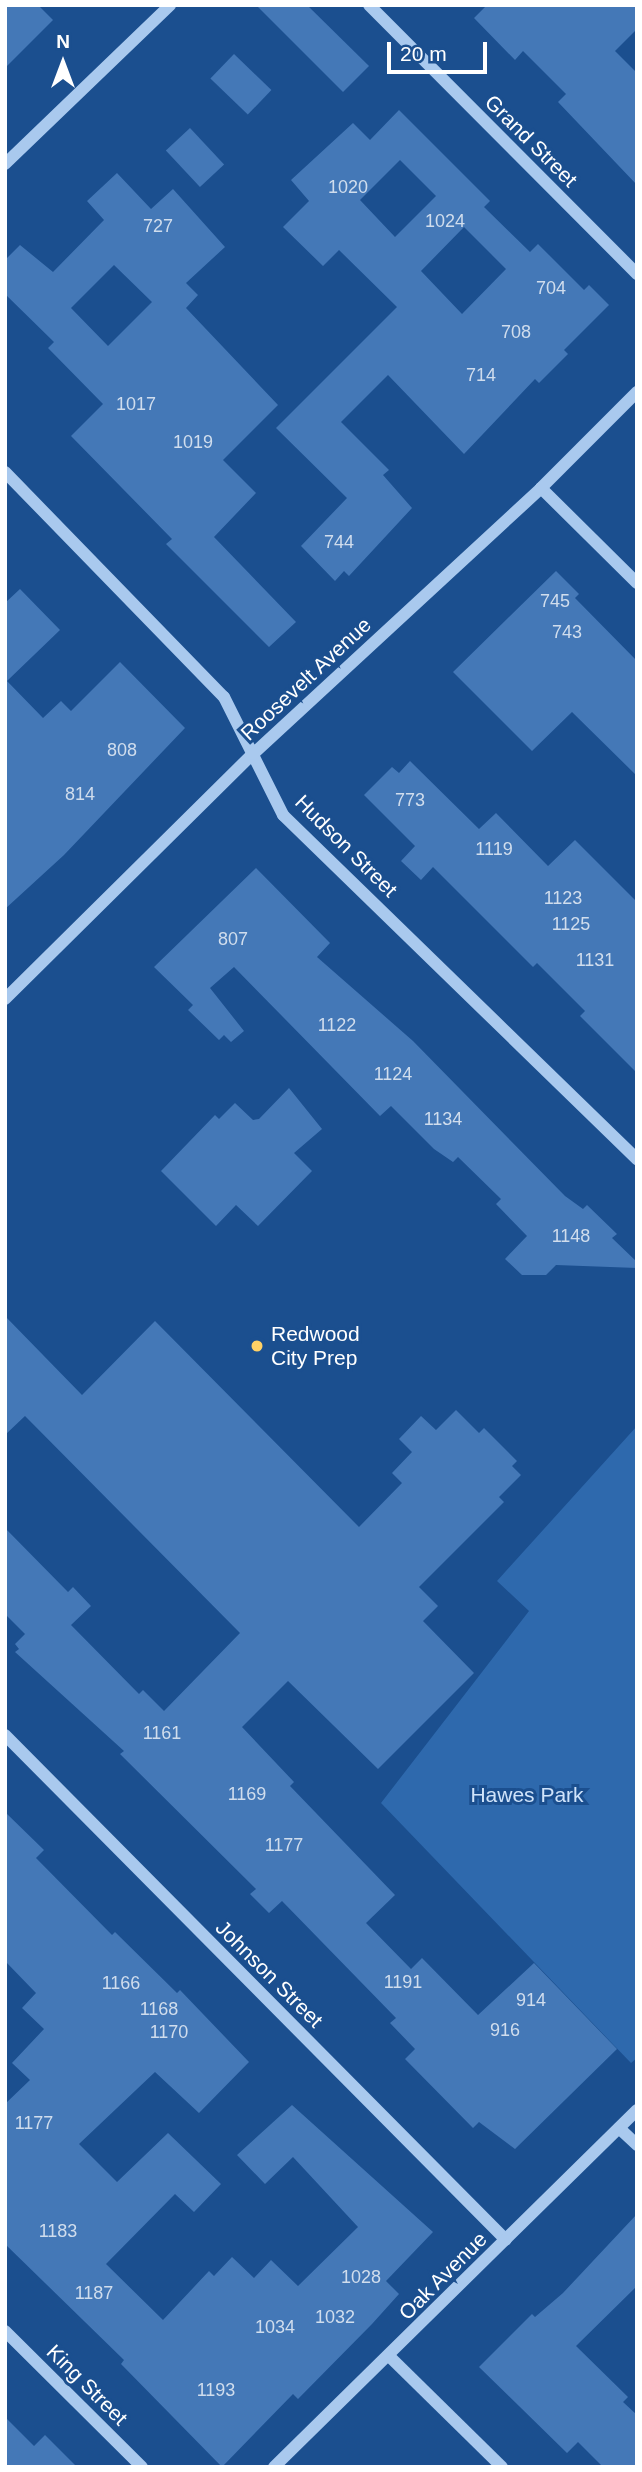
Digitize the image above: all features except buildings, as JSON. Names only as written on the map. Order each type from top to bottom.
[{"type":"street","points":[[5,164],[170,5]]},
{"type":"street","name":"Grand Street","points":[[369,5],[637,274]]},
{"type":"street","name":"Roosevelt Avenue","points":[[5,999],[253,754],[541,488],[637,392]]},
{"type":"street","name":"Hudson Street","points":[[5,472],[224,697],[283,815],[637,1159]]},
{"type":"street","points":[[541,488],[637,583]]},
{"type":"street","name":"Johnson Street","points":[[5,1734],[506,2240]]},
{"type":"street","name":"Oak Avenue","points":[[274,2467],[390,2357],[637,2110]]},
{"type":"street","points":[[619,2128],[637,2145]]},
{"type":"street","name":"King Street","points":[[5,2331],[142,2467]]},
{"type":"street","points":[[390,2357],[502,2467]]},
{"type":"green space","name":"Hawes Park","points":[[637,1426],[637,2058],[631,2063],[381,1803],[529,1611],[497,1581]]},
{"type":"place","name":"Redwood City Prep","points":[[257,1346]]}]
